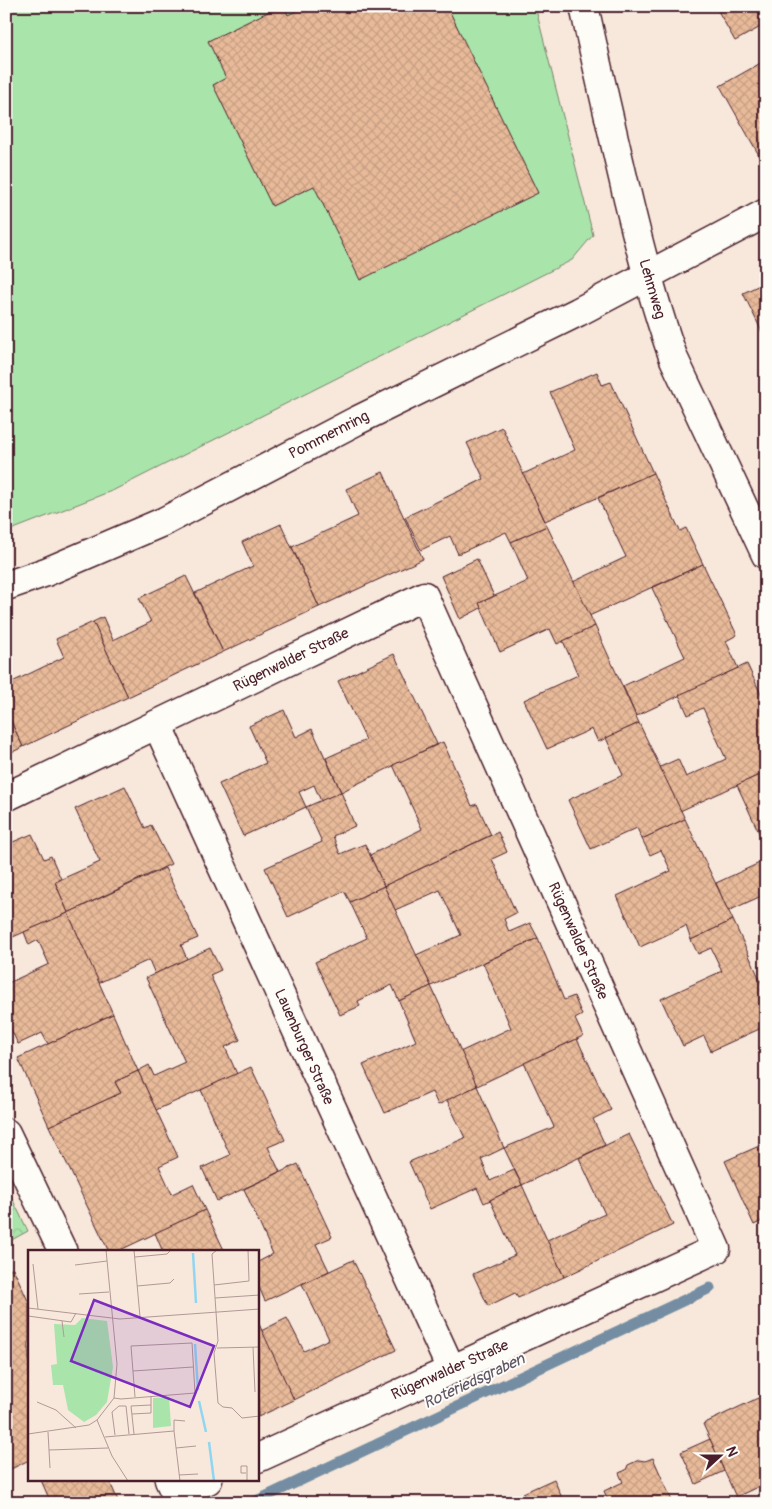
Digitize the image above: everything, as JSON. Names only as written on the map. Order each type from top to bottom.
[{"type":"street","name":"Lehmweg","points":[[584,6],[610,126],[647,275],[674,359],[766,555]]},
{"type":"street","name":"Pommernring","points":[[6,586],[46,572],[165,521],[356,421],[578,312],[766,213]]},
{"type":"street","name":"Rügenwalder Straße","points":[[6,797],[424,596],[716,1249],[259,1458]]},
{"type":"street","name":"Lauenburger Straße","points":[[157,724],[451,1370]]},
{"type":"street","points":[[6,1133],[62,1250]]},
{"type":"street","points":[[172,1488],[199,1482]]},
{"type":"green space","points":[[6,6],[535,6],[593,235],[572,260],[114,490],[6,532]]},
{"type":"green space","points":[[6,1186],[28,1231],[6,1243]]},
{"type":"building","points":[[280,6],[284,6],[288,15],[306,6],[447,6],[538,193],[360,280],[314,186],[272,206],[213,85],[226,78],[208,41]]},
{"type":"building","points":[[722,6],[766,6],[766,24],[735,41],[717,9]]},
{"type":"building","points":[[766,60],[766,153],[760,157],[720,86]]},
{"type":"building","points":[[766,282],[766,340],[743,293]]},
{"type":"building","points":[[597,372],[602,385],[611,382],[653,473],[545,521],[523,474],[575,450],[550,392]]},
{"type":"building","points":[[502,427],[547,526],[511,542],[506,532],[458,554],[450,536],[421,550],[405,517],[484,479],[467,443]]},
{"type":"building","points":[[383,472],[423,559],[319,607],[292,547],[358,516],[346,489]]},
{"type":"building","points":[[653,473],[680,531],[686,528],[703,564],[589,616],[573,582],[626,557],[598,498]]},
{"type":"building","points":[[281,524],[319,607],[223,652],[195,593],[253,566],[242,542]]},
{"type":"building","points":[[547,526],[595,626],[557,644],[550,629],[500,652],[479,603],[528,581],[511,542]]},
{"type":"building","points":[[477,559],[494,596],[479,603],[481,608],[460,619],[441,576]]},
{"type":"building","points":[[703,564],[737,635],[726,641],[738,668],[636,716],[623,686],[685,657],[652,588]]},
{"type":"building","points":[[186,576],[223,652],[128,697],[93,622],[103,617],[113,640],[151,622],[139,598]]},
{"type":"building","points":[[93,622],[128,697],[23,747],[6,711],[6,685],[64,657],[56,639]]},
{"type":"building","points":[[595,626],[639,723],[598,742],[592,729],[547,749],[524,700],[578,675],[563,641]]},
{"type":"building","points":[[394,654],[437,744],[341,792],[326,758],[366,740],[338,681]]},
{"type":"building","points":[[747,664],[766,705],[766,772],[680,811],[660,767],[678,759],[686,777],[726,759],[703,708],[688,715],[679,695]]},
{"type":"building","points":[[284,710],[296,737],[312,729],[341,792],[321,801],[314,785],[299,792],[306,807],[243,836],[219,784],[266,763],[249,726]]},
{"type":"building","points":[[6,711],[23,747],[6,755]]},
{"type":"building","points":[[639,723],[685,819],[642,839],[637,828],[591,849],[568,800],[623,775],[606,738]]},
{"type":"building","points":[[443,742],[472,806],[477,804],[491,835],[384,886],[370,855],[422,829],[393,765]]},
{"type":"building","points":[[766,772],[766,848],[737,785]]},
{"type":"building","points":[[125,786],[145,828],[151,825],[171,864],[68,913],[55,882],[100,862],[75,809]]},
{"type":"building","points":[[341,792],[355,826],[333,836],[340,854],[365,844],[384,886],[350,902],[344,891],[288,917],[265,868],[322,842],[306,807]]},
{"type":"building","points":[[685,819],[733,920],[691,940],[686,926],[640,947],[617,896],[671,871],[661,850],[650,855],[642,839]]},
{"type":"building","points":[[6,828],[13,842],[32,834],[44,859],[51,856],[61,879],[55,882],[68,913],[6,940]]},
{"type":"building","points":[[498,832],[507,852],[492,859],[516,913],[504,919],[509,932],[530,923],[538,938],[431,986],[416,955],[461,935],[440,890],[395,910],[384,886]]},
{"type":"building","points":[[766,860],[766,894],[728,911],[716,883]]},
{"type":"building","points":[[165,868],[198,938],[181,945],[187,959],[155,974],[149,960],[98,983],[68,913]]},
{"type":"building","points":[[384,886],[431,986],[399,1001],[392,985],[358,1001],[360,1006],[340,1015],[315,962],[367,938],[350,902]]},
{"type":"building","points":[[68,913],[113,1014],[48,1044],[42,1033],[18,1044],[6,1019],[6,984],[49,964],[38,940],[29,945],[24,932]]},
{"type":"building","points":[[733,920],[766,993],[766,1026],[711,1051],[704,1036],[683,1046],[661,999],[722,971],[711,948],[698,954],[691,940]]},
{"type":"building","points":[[538,938],[564,1000],[574,996],[582,1015],[575,1019],[583,1036],[477,1086],[460,1052],[511,1028],[483,963]]},
{"type":"building","points":[[210,948],[221,970],[210,975],[240,1040],[225,1047],[237,1074],[156,1110],[138,1071],[149,1065],[154,1076],[185,1062],[146,978]]},
{"type":"building","points":[[431,986],[477,1086],[438,1105],[432,1092],[385,1113],[363,1065],[416,1041],[399,1001]]},
{"type":"building","points":[[113,1014],[138,1071],[115,1082],[121,1093],[49,1126],[18,1058]]},
{"type":"building","points":[[577,1039],[611,1110],[593,1119],[605,1145],[522,1185],[504,1148],[554,1127],[524,1063]]},
{"type":"building","points":[[251,1067],[285,1140],[268,1147],[280,1172],[217,1201],[202,1168],[230,1155],[201,1090]]},
{"type":"building","points":[[138,1071],[178,1157],[159,1166],[172,1194],[193,1184],[205,1210],[120,1250],[108,1250],[49,1126],[121,1093],[115,1082]]},
{"type":"building","points":[[477,1086],[504,1148],[481,1159],[490,1181],[514,1170],[522,1185],[484,1203],[477,1188],[430,1209],[409,1162],[465,1138],[447,1100]]},
{"type":"building","points":[[629,1134],[673,1225],[564,1277],[547,1240],[605,1214],[579,1158]]},
{"type":"building","points":[[766,1143],[766,1219],[754,1225],[725,1161]]},
{"type":"building","points":[[298,1164],[332,1237],[316,1244],[329,1271],[265,1301],[259,1287],[259,1261],[273,1254],[244,1189]]},
{"type":"building","points":[[522,1185],[564,1277],[518,1298],[515,1293],[488,1306],[473,1274],[515,1255],[490,1200]]},
{"type":"building","points":[[205,1210],[224,1250],[162,1250],[155,1233]]},
{"type":"building","points":[[353,1260],[396,1350],[294,1400],[261,1331],[287,1318],[304,1351],[329,1339],[302,1284]]},
{"type":"building","points":[[13,1268],[28,1301],[28,1460],[11,1469],[6,1459],[6,1271]]},
{"type":"building","points":[[259,1324],[294,1400],[259,1417]]},
{"type":"building","points":[[758,1398],[766,1414],[766,1483],[736,1497],[703,1424]]},
{"type":"building","points":[[710,1439],[724,1471],[696,1484],[681,1452]]},
{"type":"building","points":[[653,1458],[673,1503],[609,1503],[604,1491],[623,1482],[619,1473],[626,1470],[628,1465],[639,1460],[645,1461]]},
{"type":"building","points":[[554,1479],[564,1503],[527,1503],[523,1493]]},
{"type":"building","points":[[42,1482],[110,1482],[119,1503],[51,1503]]},
{"type":"waterway","name":"Roteriedsgraben","points":[[252,1503],[710,1288]]}]
